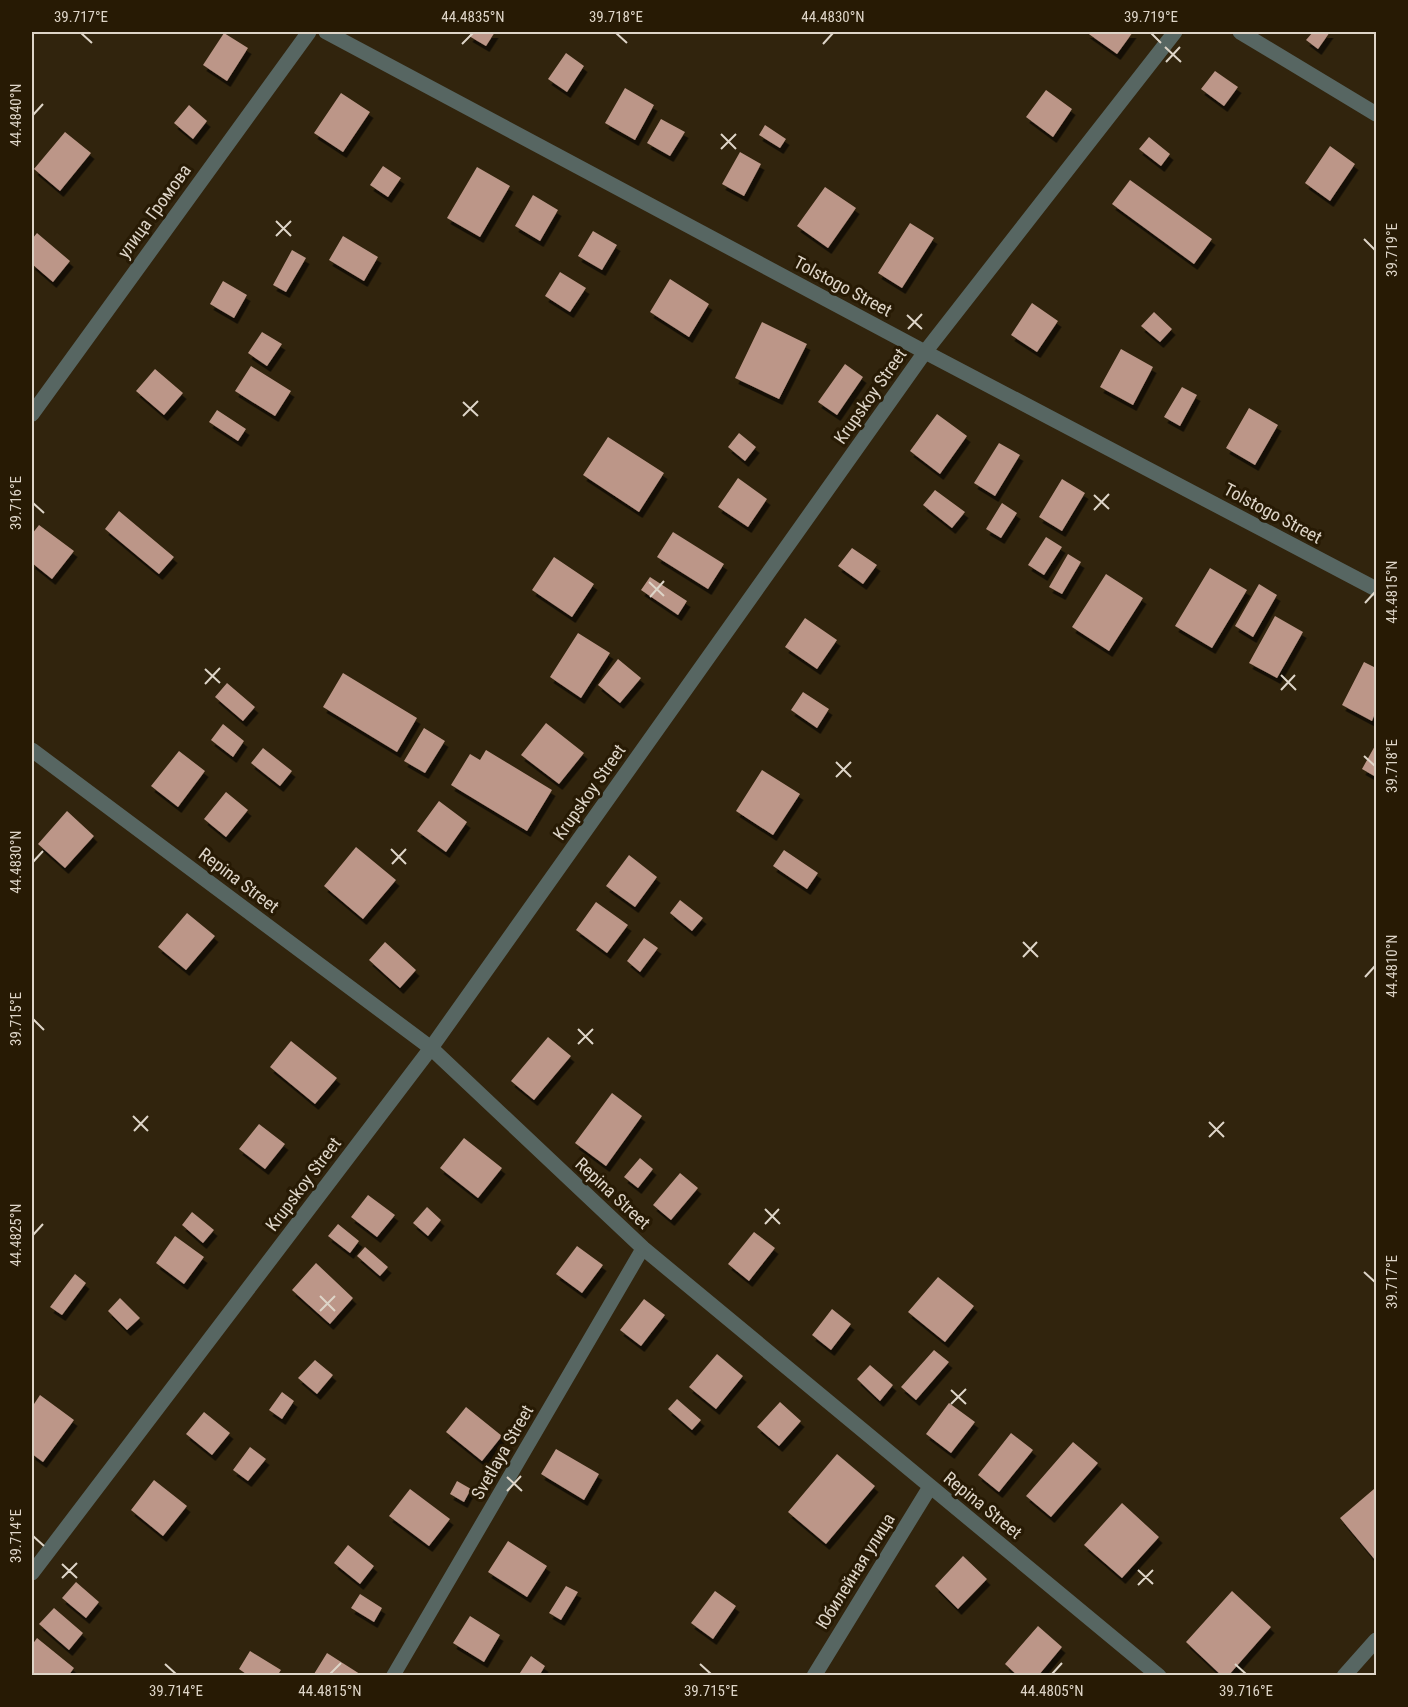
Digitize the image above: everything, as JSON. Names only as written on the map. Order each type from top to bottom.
[{"type":"street","name":"улица Громова","points":[[32,414],[309,32]]},
{"type":"street","name":"Tolstogo Street","points":[[326,32],[925,352],[1377,589]]},
{"type":"street","name":"Krupskoy Street","points":[[32,1573],[431,1048],[925,352],[1175,32]]},
{"type":"street","points":[[1240,32],[1377,114]]},
{"type":"street","name":"Repina Street","points":[[32,750],[431,1048],[643,1248],[1159,1676]]},
{"type":"street","name":"Юбилейная улица","points":[[814,1676],[930,1487]]},
{"type":"street","points":[[1344,1676],[1377,1640]]},
{"type":"lane","name":"Svetlaya Street","points":[[393,1676],[643,1248]]},
{"type":"building","points":[[472,32],[495,32],[486,46],[469,36]]},
{"type":"building","points":[[1086,32],[1133,32],[1117,54]]},
{"type":"building","points":[[1313,32],[1330,32],[1318,49],[1306,40]]},
{"type":"building","points":[[224,33],[248,48],[227,81],[203,65]]},
{"type":"building","points":[[566,53],[584,66],[567,92],[548,79]]},
{"type":"building","points":[[1215,71],[1238,87],[1224,106],[1201,89]]},
{"type":"building","points":[[625,88],[654,105],[635,140],[605,123]]},
{"type":"building","points":[[1046,90],[1072,109],[1053,137],[1026,117]]},
{"type":"building","points":[[341,93],[370,112],[343,152],[314,133]]},
{"type":"building","points":[[189,105],[207,121],[193,139],[174,123]]},
{"type":"building","points":[[661,119],[685,132],[670,156],[647,143]]},
{"type":"building","points":[[765,125],[786,139],[780,148],[759,135]]},
{"type":"building","points":[[65,132],[91,153],[60,191],[34,169]]},
{"type":"building","points":[[1149,137],[1170,154],[1161,166],[1139,149]]},
{"type":"building","points":[[1330,146],[1355,164],[1330,201],[1305,183]]},
{"type":"building","points":[[740,152],[761,164],[744,196],[722,184]]},
{"type":"building","points":[[383,166],[401,178],[388,197],[370,185]]},
{"type":"building","points":[[477,167],[510,186],[480,237],[447,218]]},
{"type":"building","points":[[1130,180],[1212,239],[1194,264],[1112,204]]},
{"type":"building","points":[[825,187],[856,208],[828,248],[797,226]]},
{"type":"building","points":[[533,195],[558,210],[540,241],[515,226]]},
{"type":"building","points":[[910,223],[934,238],[902,288],[878,273]]},
{"type":"building","points":[[593,231],[617,245],[602,270],[578,256]]},
{"type":"building","points":[[37,233],[70,261],[53,282],[32,264],[32,239]]},
{"type":"building","points":[[343,236],[378,257],[364,281],[329,260]]},
{"type":"building","points":[[292,250],[306,258],[286,292],[273,285]]},
{"type":"building","points":[[560,272],[586,288],[570,312],[545,296]]},
{"type":"building","points":[[670,279],[709,304],[689,337],[650,312]]},
{"type":"building","points":[[223,281],[247,295],[234,318],[210,304]]},
{"type":"building","points":[[1032,303],[1058,321],[1037,352],[1011,335]]},
{"type":"building","points":[[1154,312],[1172,329],[1160,342],[1141,326]]},
{"type":"building","points":[[762,322],[807,344],[779,399],[735,378]]},
{"type":"building","points":[[262,332],[282,344],[267,366],[248,353]]},
{"type":"building","points":[[1121,349],[1153,367],[1133,405],[1100,387]]},
{"type":"building","points":[[845,364],[863,377],[837,415],[818,402]]},
{"type":"building","points":[[251,366],[291,391],[275,416],[235,391]]},
{"type":"building","points":[[155,369],[183,393],[164,415],[136,391]]},
{"type":"building","points":[[1182,387],[1197,395],[1180,426],[1164,417]]},
{"type":"building","points":[[1249,408],[1278,425],[1255,465],[1226,448]]},
{"type":"building","points":[[217,410],[246,429],[238,441],[209,422]]},
{"type":"building","points":[[937,414],[967,436],[940,474],[910,451]]},
{"type":"building","points":[[739,433],[756,447],[745,461],[728,447]]},
{"type":"building","points":[[608,437],[664,473],[639,512],[583,475]]},
{"type":"building","points":[[999,443],[1020,455],[995,496],[974,483]]},
{"type":"building","points":[[738,478],[767,499],[748,527],[718,507]]},
{"type":"building","points":[[1062,479],[1085,493],[1062,531],[1039,517]]},
{"type":"building","points":[[935,490],[965,512],[952,528],[923,505]]},
{"type":"building","points":[[1002,503],[1017,513],[1001,538],[986,529]]},
{"type":"building","points":[[119,511],[174,557],[159,574],[105,529]]},
{"type":"building","points":[[39,525],[74,551],[52,579],[32,563],[32,534]]},
{"type":"building","points":[[673,532],[724,564],[708,589],[657,557]]},
{"type":"building","points":[[1046,537],[1062,547],[1044,575],[1028,565]]},
{"type":"building","points":[[852,548],[877,565],[863,584],[838,566]]},
{"type":"building","points":[[1068,554],[1081,562],[1062,594],[1049,587]]},
{"type":"building","points":[[554,557],[594,584],[572,617],[532,590]]},
{"type":"building","points":[[1210,568],[1247,590],[1212,648],[1175,626]]},
{"type":"building","points":[[1106,574],[1143,598],[1109,651],[1072,627]]},
{"type":"building","points":[[650,577],[687,601],[678,615],[641,590]]},
{"type":"building","points":[[1259,584],[1277,595],[1253,637],[1235,626]]},
{"type":"building","points":[[1275,616],[1303,632],[1277,678],[1249,663]]},
{"type":"building","points":[[805,618],[837,640],[817,669],[785,647]]},
{"type":"building","points":[[578,633],[610,653],[581,698],[550,677]]},
{"type":"building","points":[[618,659],[641,678],[620,703],[598,685]]},
{"type":"building","points":[[1364,662],[1376,668],[1376,711],[1372,721],[1342,705]]},
{"type":"building","points":[[343,673],[417,718],[397,752],[323,707]]},
{"type":"building","points":[[227,683],[255,707],[243,721],[215,697]]},
{"type":"building","points":[[803,692],[829,709],[817,728],[791,710]]},
{"type":"building","points":[[546,723],[584,753],[559,784],[521,755]]},
{"type":"building","points":[[223,724],[244,741],[233,757],[211,740]]},
{"type":"building","points":[[424,728],[445,741],[425,773],[404,761]]},
{"type":"building","points":[[1376,744],[1376,777],[1362,769]]},
{"type":"building","points":[[263,748],[292,771],[280,786],[251,763]]},
{"type":"building","points":[[486,750],[552,790],[527,831],[451,785],[470,754],[480,760]]},
{"type":"building","points":[[179,751],[205,771],[178,807],[151,786]]},
{"type":"building","points":[[762,770],[800,794],[773,835],[736,811]]},
{"type":"building","points":[[226,792],[248,810],[226,837],[204,819]]},
{"type":"building","points":[[439,801],[467,822],[446,852],[417,831]]},
{"type":"building","points":[[67,811],[94,836],[65,868],[38,844]]},
{"type":"building","points":[[356,847],[396,880],[363,919],[324,886]]},
{"type":"building","points":[[784,850],[818,873],[807,889],[773,866]]},
{"type":"building","points":[[629,855],[657,877],[635,907],[606,886]]},
{"type":"building","points":[[680,900],[703,918],[692,931],[670,913]]},
{"type":"building","points":[[596,902],[628,925],[607,953],[576,930]]},
{"type":"building","points":[[187,913],[215,936],[186,970],[158,947]]},
{"type":"building","points":[[644,938],[658,948],[640,972],[627,961]]},
{"type":"building","points":[[385,942],[416,970],[400,988],[369,960]]},
{"type":"building","points":[[548,1037],[571,1056],[534,1100],[511,1081]]},
{"type":"building","points":[[291,1041],[337,1078],[315,1104],[270,1067]]},
{"type":"building","points":[[612,1093],[642,1116],[606,1166],[575,1143]]},
{"type":"building","points":[[259,1124],[285,1144],[265,1169],[239,1149]]},
{"type":"building","points":[[464,1138],[502,1168],[478,1198],[440,1168]]},
{"type":"building","points":[[640,1158],[653,1169],[638,1188],[624,1177]]},
{"type":"building","points":[[680,1173],[698,1188],[671,1220],[653,1205]]},
{"type":"building","points":[[368,1195],[395,1215],[377,1237],[351,1217]]},
{"type":"building","points":[[427,1207],[441,1220],[428,1236],[413,1223]]},
{"type":"building","points":[[192,1212],[214,1230],[203,1243],[182,1225]]},
{"type":"building","points":[[338,1224],[359,1241],[350,1253],[328,1236]]},
{"type":"building","points":[[754,1232],[775,1248],[749,1281],[728,1264]]},
{"type":"building","points":[[175,1236],[204,1257],[184,1284],[156,1263]]},
{"type":"building","points":[[577,1246],[603,1265],[582,1293],[556,1274]]},
{"type":"building","points":[[365,1247],[388,1267],[380,1276],[357,1256]]},
{"type":"building","points":[[316,1263],[353,1298],[330,1324],[292,1290]]},
{"type":"building","points":[[75,1274],[86,1283],[62,1315],[50,1307]]},
{"type":"building","points":[[938,1277],[974,1306],[945,1342],[908,1312]]},
{"type":"building","points":[[120,1298],[140,1318],[127,1330],[108,1311]]},
{"type":"building","points":[[644,1299],[665,1315],[641,1346],[620,1330]]},
{"type":"building","points":[[832,1309],[851,1324],[831,1350],[812,1335]]},
{"type":"building","points":[[934,1350],[949,1362],[916,1400],[901,1387]]},
{"type":"building","points":[[717,1354],[743,1376],[716,1409],[689,1387]]},
{"type":"building","points":[[315,1360],[333,1375],[317,1394],[298,1378]]},
{"type":"building","points":[[870,1365],[893,1385],[880,1401],[857,1379]]},
{"type":"building","points":[[282,1392],[294,1401],[282,1419],[269,1410]]},
{"type":"building","points":[[40,1395],[74,1420],[43,1462],[32,1454],[32,1407]]},
{"type":"building","points":[[677,1399],[701,1420],[692,1430],[668,1409]]},
{"type":"building","points":[[780,1402],[801,1421],[779,1446],[757,1427]]},
{"type":"building","points":[[949,1403],[975,1422],[951,1453],[926,1434]]},
{"type":"building","points":[[466,1407],[502,1436],[482,1461],[446,1432]]},
{"type":"building","points":[[204,1412],[230,1433],[212,1455],[186,1434]]},
{"type":"building","points":[[1011,1433],[1033,1450],[999,1492],[978,1475]]},
{"type":"building","points":[[1073,1442],[1098,1463],[1051,1517],[1026,1496]]},
{"type":"building","points":[[250,1447],[266,1459],[248,1481],[233,1470]]},
{"type":"building","points":[[556,1449],[599,1474],[584,1500],[541,1474]]},
{"type":"building","points":[[837,1454],[875,1486],[826,1544],[788,1512]]},
{"type":"building","points":[[154,1480],[187,1506],[163,1536],[131,1510]]},
{"type":"building","points":[[457,1481],[471,1489],[464,1502],[450,1494]]},
{"type":"building","points":[[410,1489],[450,1519],[429,1546],[389,1516]]},
{"type":"building","points":[[1374,1489],[1376,1492],[1376,1561],[1340,1518]]},
{"type":"building","points":[[1122,1503],[1159,1537],[1122,1578],[1084,1545]]},
{"type":"building","points":[[508,1541],[547,1566],[527,1597],[488,1572]]},
{"type":"building","points":[[348,1545],[374,1566],[360,1584],[334,1563]]},
{"type":"building","points":[[963,1556],[987,1579],[958,1609],[935,1586]]},
{"type":"building","points":[[76,1582],[99,1602],[86,1618],[62,1598]]},
{"type":"building","points":[[566,1586],[578,1592],[561,1620],[549,1613]]},
{"type":"building","points":[[715,1591],[736,1606],[713,1639],[691,1623]]},
{"type":"building","points":[[1232,1591],[1271,1627],[1228,1676],[1222,1676],[1186,1642]]},
{"type":"building","points":[[360,1594],[382,1608],[374,1622],[351,1608]]},
{"type":"building","points":[[54,1608],[83,1633],[69,1650],[39,1624]]},
{"type":"building","points":[[470,1616],[500,1635],[484,1662],[453,1643]]},
{"type":"building","points":[[1038,1626],[1062,1647],[1038,1676],[1018,1676],[1005,1664]]},
{"type":"building","points":[[37,1638],[74,1668],[68,1676],[32,1676],[32,1645]]},
{"type":"building","points":[[250,1651],[281,1670],[277,1676],[249,1676],[239,1669]]},
{"type":"building","points":[[327,1653],[363,1676],[314,1674]]},
{"type":"building","points":[[531,1656],[545,1666],[539,1676],[518,1676]]}]
